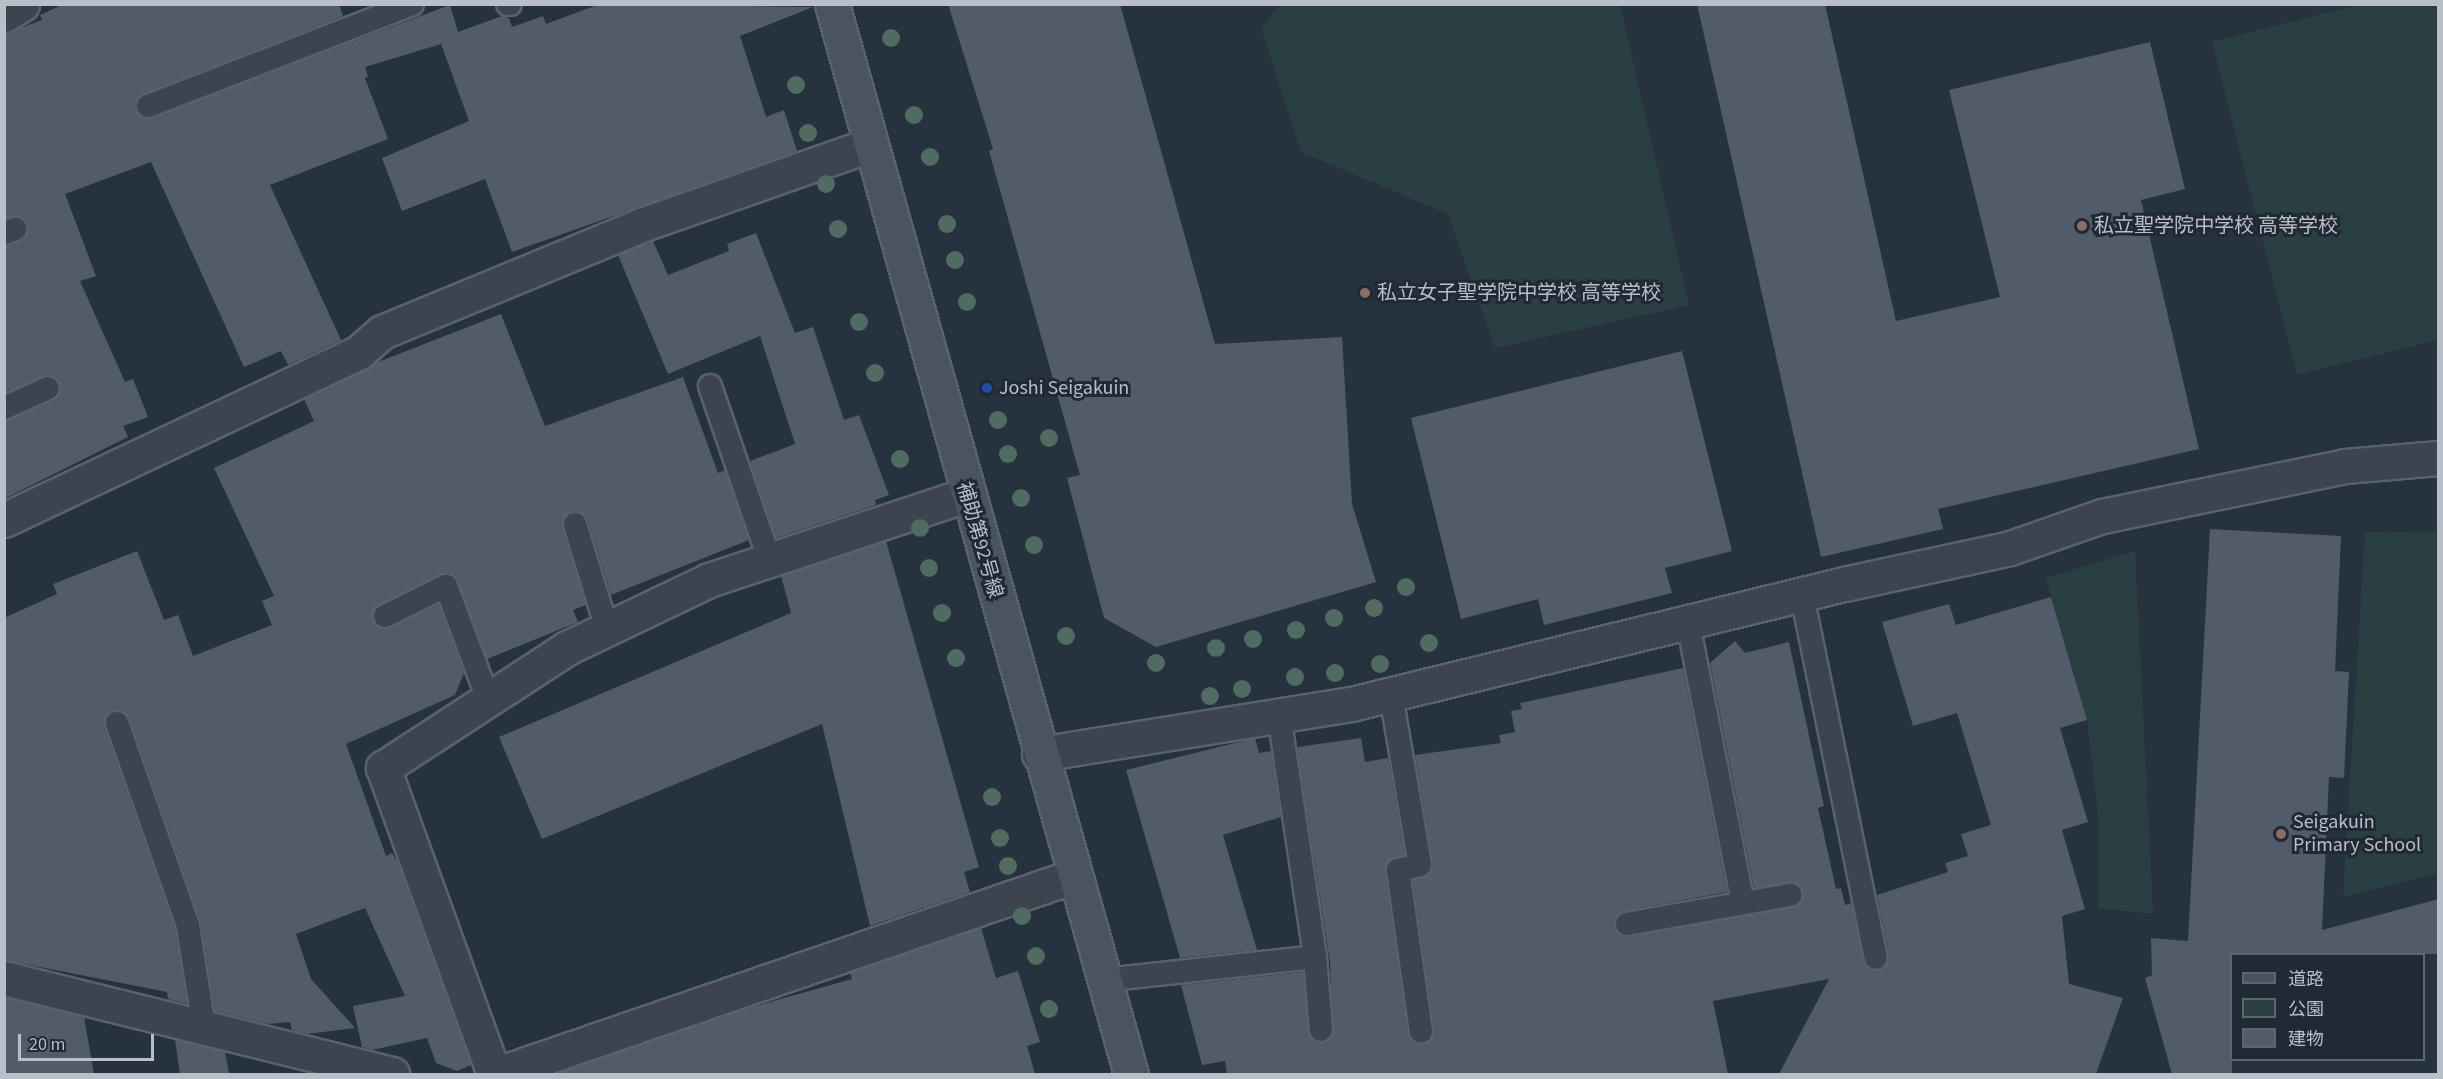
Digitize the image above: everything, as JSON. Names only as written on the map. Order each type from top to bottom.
[{"type":"street","points":[[4,15],[22,4]]},
{"type":"street","name":"補助第92号線","points":[[832,4],[966,495],[1131,1074]]},
{"type":"street","points":[[4,520],[359,352],[382,332],[641,225],[870,144]]},
{"type":"street","points":[[1039,754],[1390,695],[1802,595],[2010,548],[2102,516],[2345,466],[2439,458]]},
{"type":"street","points":[[966,495],[769,558],[709,580],[567,648],[383,768],[496,1074],[1074,876]]},
{"type":"street","points":[[4,978],[204,1027],[292,1062],[392,1074]]},
{"type":"lane","points":[[148,106],[412,4]]},
{"type":"lane","points":[[710,386],[769,558]]},
{"type":"lane","points":[[4,408],[48,388]]},
{"type":"lane","points":[[575,524],[607,629]]},
{"type":"lane","points":[[385,616],[446,586],[488,699]]},
{"type":"lane","points":[[1802,595],[1876,958]]},
{"type":"lane","points":[[1688,623],[1743,903]]},
{"type":"lane","points":[[1390,695],[1420,865],[1398,870],[1421,1031]]},
{"type":"lane","points":[[1279,715],[1315,957],[1321,1030]]},
{"type":"lane","points":[[117,723],[188,926],[204,1027]]},
{"type":"lane","points":[[1627,924],[1790,895]]},
{"type":"lane","points":[[1104,980],[1315,957]]},
{"type":"green space","points":[[1280,4],[1620,5],[1689,305],[1495,348],[1448,214],[1301,152],[1261,28]]},
{"type":"green space","points":[[2361,4],[2438,5],[2438,340],[2297,375],[2212,42]]},
{"type":"green space","points":[[2438,531],[2438,873],[2343,897],[2365,532]]},
{"type":"green space","points":[[2135,551],[2153,914],[2098,908],[2098,814],[2087,720],[2046,578]]},
{"type":"building","points":[[64,4],[339,4],[343,16],[143,94],[135,103],[135,110],[147,119],[450,5],[458,32],[502,16],[509,18],[512,27],[543,16],[546,24],[600,4],[813,7],[740,36],[766,117],[784,110],[797,151],[512,252],[485,179],[402,211],[382,158],[469,121],[441,44],[365,67],[368,77],[365,78],[388,139],[270,185],[341,340],[288,365],[281,351],[244,367],[151,162],[65,194],[96,276],[80,281],[125,382],[133,379],[148,417],[123,426],[128,437],[4,499],[4,421],[54,400],[61,389],[56,377],[49,375],[4,393],[4,246],[20,241],[28,231],[23,218],[4,218],[4,34],[42,20],[40,15]]},
{"type":"building","points":[[948,4],[1120,4],[1215,344],[1342,337],[1352,504],[1376,582],[1156,647],[1104,618],[1067,478],[1080,475],[989,151],[993,149]]},
{"type":"building","points":[[1697,4],[1825,4],[1896,321],[2000,297],[1949,90],[2150,42],[2185,189],[2141,200],[2199,449],[1938,509],[1943,529],[1821,557]]},
{"type":"building","points":[[756,233],[795,333],[813,327],[844,420],[859,415],[889,495],[875,500],[876,505],[776,538],[750,461],[795,444],[760,336],[668,374],[618,255],[653,241],[668,275],[729,251],[727,244]]},
{"type":"building","points":[[501,314],[545,426],[683,377],[718,473],[725,470],[749,540],[611,595],[588,520],[579,511],[571,511],[562,520],[562,527],[586,605],[573,610],[578,622],[487,659],[454,575],[440,574],[374,609],[373,622],[385,629],[439,605],[464,673],[455,695],[346,744],[386,856],[392,853],[398,863],[471,1065],[457,1071],[436,1063],[427,1038],[372,1050],[362,1047],[353,1006],[405,996],[365,908],[296,934],[311,979],[355,1028],[307,1034],[292,1030],[290,1022],[268,1024],[215,1011],[201,922],[130,719],[120,710],[107,714],[104,727],[175,929],[187,1004],[168,999],[167,992],[4,960],[4,618],[57,594],[53,584],[137,551],[164,620],[178,615],[193,656],[272,625],[262,601],[274,596],[214,468],[314,421],[304,399],[373,364]]},
{"type":"building","points":[[1682,351],[1732,551],[1665,568],[1672,593],[1544,625],[1538,599],[1461,619],[1411,418]]},
{"type":"building","points":[[2210,529],[2341,536],[2335,671],[2349,672],[2344,778],[2329,777],[2322,930],[2439,899],[2439,954],[2230,953],[2232,1074],[2172,1074],[2145,978],[2152,975],[2151,938],[2188,941]]},
{"type":"building","points":[[886,541],[979,867],[964,872],[970,892],[870,926],[822,724],[542,839],[499,737],[791,613],[781,576]]},
{"type":"building","points":[[2051,597],[2087,720],[2060,728],[2088,822],[2062,830],[2085,909],[2062,916],[2069,984],[2123,998],[2096,1074],[1779,1074],[1829,979],[1713,1001],[1728,1074],[1227,1074],[1225,1061],[1202,1065],[1181,985],[1303,972],[1310,1037],[1322,1043],[1333,1035],[1330,962],[1297,747],[1361,738],[1365,762],[1388,758],[1405,855],[1390,860],[1385,872],[1408,1033],[1417,1044],[1429,1042],[1434,1030],[1413,880],[1429,875],[1433,863],[1415,755],[1501,743],[1499,735],[1515,732],[1511,711],[1522,709],[1520,703],[1683,668],[1727,892],[1624,911],[1614,920],[1617,933],[1629,937],[1798,906],[1803,893],[1795,883],[1754,888],[1710,663],[1735,641],[1745,653],[1789,642],[1824,806],[1818,808],[1836,889],[1841,888],[1845,905],[1851,903],[1866,966],[1872,971],[1884,968],[1889,955],[1877,895],[1948,872],[1945,863],[1968,856],[1961,834],[1991,825],[1957,713],[1913,726],[1882,622],[1949,604],[1956,625]]},
{"type":"building","points":[[1255,738],[1259,753],[1271,751],[1281,817],[1223,835],[1257,950],[1180,958],[1126,770]]},
{"type":"building","points":[[981,928],[996,978],[1018,971],[1040,1042],[1027,1046],[1035,1074],[556,1074],[745,1009],[852,979],[850,973]]},
{"type":"building","points":[[4,997],[84,1017],[94,1074],[4,1074]]},
{"type":"building","points":[[175,1040],[225,1052],[229,1074],[180,1074]]},
{"type":"place","name":"私立聖学院中学校 高等学校","points":[[2082,226]]},
{"type":"place","name":"私立女子聖学院中学校 高等学校","points":[[1365,293]]},
{"type":"place","name":"Joshi Seigakuin","points":[[987,388]]},
{"type":"place","name":"Seigakuin Primary School","points":[[2281,834]]}]
